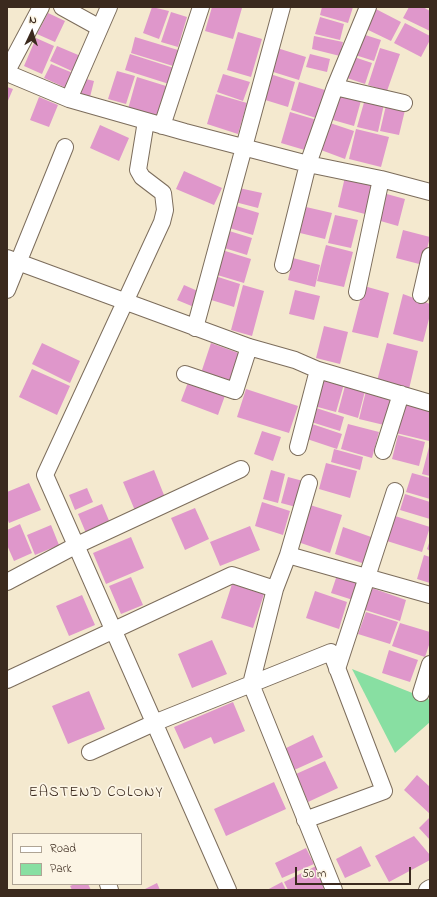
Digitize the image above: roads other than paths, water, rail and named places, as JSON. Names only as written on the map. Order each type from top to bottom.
[{"type":"street","points":[[41,7],[7,72],[69,99],[162,126],[308,164],[381,179],[430,192]]},
{"type":"street","points":[[62,7],[100,28]]},
{"type":"street","points":[[69,99],[109,7]]},
{"type":"street","points":[[162,126],[201,7]]},
{"type":"street","points":[[195,328],[243,146],[282,7]]},
{"type":"street","points":[[283,265],[308,164],[335,87],[368,7]]},
{"type":"street","points":[[335,87],[404,103]]},
{"type":"street","points":[[146,121],[138,170],[142,177],[163,194],[165,210],[162,222],[126,303],[44,475],[228,890]]},
{"type":"street","points":[[7,290],[12,261],[65,148]]},
{"type":"street","points":[[358,292],[381,179]]},
{"type":"street","points":[[421,295],[430,256]]},
{"type":"street","points":[[12,261],[249,347],[294,360],[318,370],[430,403]]},
{"type":"street","points":[[185,374],[235,391],[249,347]]},
{"type":"street","points":[[298,447],[318,370]]},
{"type":"street","points":[[383,451],[401,394]]},
{"type":"street","points":[[7,582],[75,546],[241,469]]},
{"type":"street","points":[[309,483],[288,555],[275,589],[251,684],[334,890]]},
{"type":"street","points":[[337,670],[395,491]]},
{"type":"street","points":[[288,555],[368,576],[430,595]]},
{"type":"street","points":[[7,680],[232,575],[275,589]]},
{"type":"street","points":[[90,752],[154,723],[330,652],[384,791],[305,820]]},
{"type":"street","points":[[421,693],[430,664]]},
{"type":"district","name":"EASTEND COLONY","points":[[96,794]]}]
